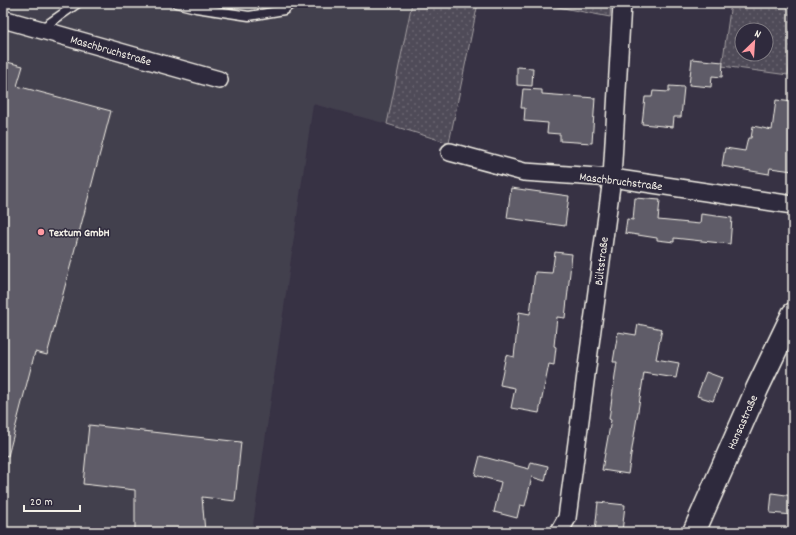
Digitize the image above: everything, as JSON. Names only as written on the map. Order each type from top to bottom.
[{"type":"main road","name":"Hansastraße","points":[[694,532],[757,389],[793,314]]},
{"type":"street","name":"Bültstraße","points":[[566,527],[612,178],[622,3]]},
{"type":"street","name":"Maschbruchstraße","points":[[3,19],[219,80]]},
{"type":"street","name":"Maschbruchstraße","points":[[450,152],[524,172],[612,178],[793,205]]},
{"type":"lane","points":[[40,30],[78,3]]},
{"type":"lane","points":[[176,3],[196,8],[249,16],[284,10],[292,3]]},
{"type":"shaded area","points":[[3,3],[412,3],[387,124],[313,104],[252,532],[3,532]]},
{"type":"shaded area","points":[[412,3],[478,3],[449,143],[387,124]]},
{"type":"shaded area","points":[[537,3],[611,3],[610,17]]},
{"type":"shaded area","points":[[731,3],[793,3],[793,45],[788,75],[722,66]]},
{"type":"building","points":[[692,59],[723,62],[722,77],[712,76],[711,87],[689,85]]},
{"type":"building","name":"Textum GmbH","points":[[3,61],[23,66],[17,86],[111,111],[47,355],[35,352],[8,456],[3,455]]},
{"type":"building","points":[[517,67],[533,68],[532,86],[517,85]]},
{"type":"building","points":[[669,86],[684,87],[681,117],[674,117],[673,127],[642,124],[645,97],[652,97],[653,91],[669,92]]},
{"type":"building","points":[[523,89],[542,90],[542,94],[595,98],[592,143],[560,141],[560,134],[547,133],[548,123],[524,121],[525,108],[521,108]]},
{"type":"building","points":[[776,100],[793,102],[793,171],[770,168],[769,174],[722,166],[725,148],[745,151],[748,138],[751,138],[753,126],[772,130]]},
{"type":"building","points":[[511,188],[569,196],[565,226],[507,218]]},
{"type":"building","points":[[635,198],[660,200],[658,220],[700,224],[701,214],[732,218],[730,244],[674,238],[674,242],[625,233],[627,219],[633,220]]},
{"type":"building","points":[[555,252],[572,254],[565,318],[557,317],[554,365],[549,364],[539,413],[511,408],[515,388],[500,385],[506,355],[514,357],[519,312],[530,314],[535,272],[552,273]]},
{"type":"building","points":[[638,324],[662,329],[656,359],[679,363],[676,378],[644,373],[628,474],[602,470],[611,420],[609,419],[617,362],[613,362],[618,332],[636,335]]},
{"type":"building","points":[[706,372],[722,378],[713,401],[697,396]]},
{"type":"building","points":[[89,425],[241,442],[235,501],[202,497],[205,532],[135,532],[135,490],[83,484]]},
{"type":"building","points":[[480,456],[529,469],[531,462],[548,466],[545,481],[532,477],[525,506],[520,505],[517,518],[494,512],[501,482],[475,475]]},
{"type":"building","points":[[772,493],[793,496],[793,515],[770,513]]},
{"type":"building","points":[[598,502],[625,505],[622,532],[595,531]]},
{"type":"place","name":"Textum GmbH","points":[[41,232]]}]
